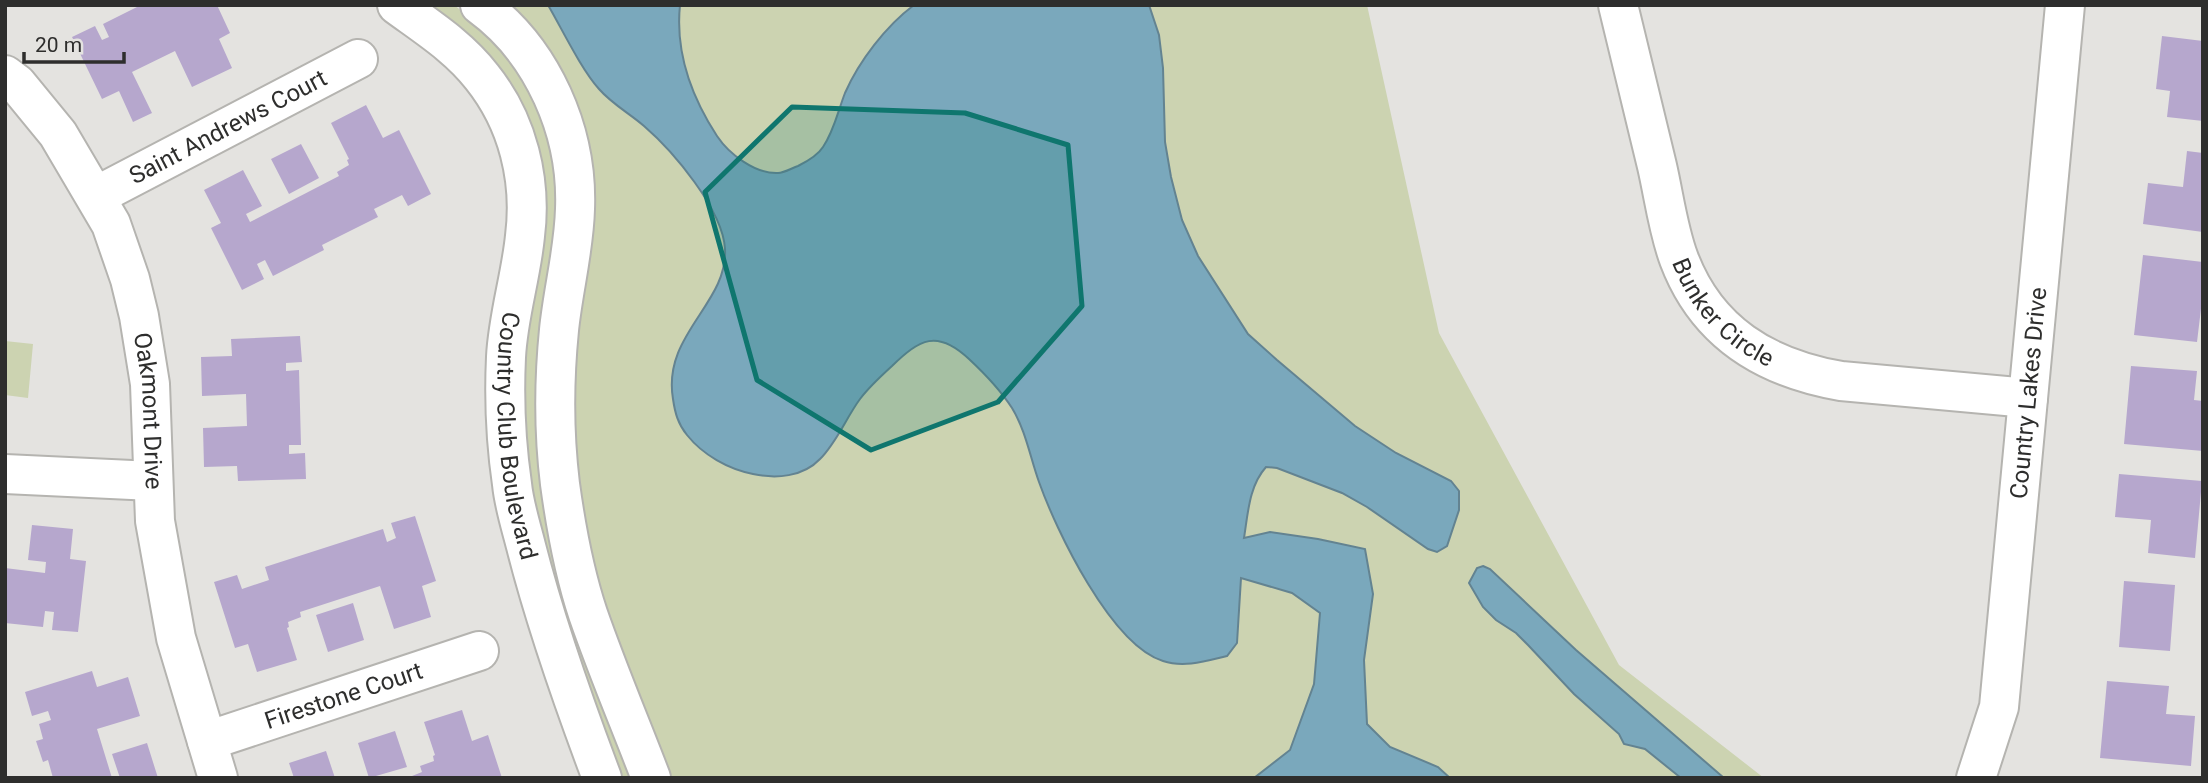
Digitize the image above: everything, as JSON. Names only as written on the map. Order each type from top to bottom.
[{"type":"street","name":"Country Club Boulevard","points":[[397,5],[455,48],[482,77],[500,102],[523,161],[527,190],[525,237],[512,303],[506,356],[512,486],[542,610],[602,778]]},
{"type":"street","name":"Country Club Boulevard","points":[[480,5],[494,15],[526,53],[550,90],[566,129],[575,209],[559,332],[556,415],[560,482],[569,543],[587,613],[651,778]]},
{"type":"street","name":"Bunker Circle","points":[[1618,5],[1679,257],[1701,299],[1720,323],[1756,353],[1779,365],[1812,376],[2028,398]]},
{"type":"street","name":"Country Lakes Drive","points":[[1976,778],[1999,707],[2065,5]]},
{"type":"street","name":"Saint Andrews Court","points":[[96,196],[358,59]]},
{"type":"street","name":"Oakmont Drive","points":[[5,75],[16,84],[58,134],[96,196],[111,224],[139,316],[150,384],[155,521],[176,638],[218,778]]},
{"type":"street","points":[[5,474],[153,481]]},
{"type":"street","name":"Firestone Court","points":[[206,741],[480,651]]},
{"type":"highlighted area","points":[[792,107],[965,113],[1068,145],[1082,306],[998,402],[871,450],[757,380],[705,192]]},
{"type":"green space","points":[[426,5],[454,5],[481,26],[518,71],[535,101],[547,136],[557,175],[559,215],[543,333],[635,778],[618,778],[589,703],[534,518],[524,419],[529,323],[526,116],[508,81],[478,44]]},
{"type":"green space","points":[[501,5],[1367,5],[1439,333],[1619,665],[1764,778],[667,778],[618,644],[590,554],[575,459],[573,373],[585,285],[591,208]]},
{"type":"green space","points":[[5,341],[33,344],[28,398],[5,395]]},
{"type":"water","points":[[548,5],[680,5],[680,40],[687,74],[708,121],[722,143],[736,156],[760,170],[778,173],[801,164],[821,150],[858,69],[874,45],[914,5],[1149,5],[1159,35],[1163,68],[1165,142],[1171,177],[1182,220],[1198,256],[1248,334],[1355,426],[1396,453],[1451,481],[1459,491],[1459,510],[1447,546],[1437,552],[1428,549],[1342,493],[1277,468],[1266,467],[1253,491],[1244,538],[1270,532],[1365,549],[1373,594],[1364,660],[1367,724],[1390,747],[1438,767],[1450,778],[1254,778],[1290,750],[1314,684],[1320,613],[1292,593],[1241,578],[1237,643],[1227,656],[1179,664],[1163,661],[1143,651],[1105,610],[1072,556],[1047,503],[1012,408],[969,359],[947,344],[929,341],[911,349],[902,357],[875,382],[855,406],[826,452],[806,470],[780,476],[753,474],[734,469],[708,455],[681,427],[673,399],[672,376],[685,337],[717,286],[723,269],[725,249],[716,217],[695,182],[656,137],[609,99],[592,81]]},
{"type":"water","points":[[1483,566],[1490,569],[1576,650],[1724,778],[1681,778],[1645,749],[1624,744],[1619,734],[1574,694],[1516,633],[1496,620],[1483,607],[1469,583],[1477,568]]},
{"type":"building","points":[[141,5],[217,5],[230,33],[219,39],[232,68],[192,87],[175,51],[132,72],[152,113],[133,122],[119,91],[102,99],[72,37],[95,26],[102,40],[109,37],[103,24]]},
{"type":"building","points":[[2162,36],[2203,41],[2203,121],[2167,117],[2170,91],[2156,89]]},
{"type":"building","points":[[366,105],[383,138],[399,130],[431,194],[408,206],[402,195],[374,209],[378,217],[322,245],[324,250],[273,276],[265,260],[257,264],[264,279],[242,290],[211,228],[221,223],[204,190],[243,170],[262,206],[246,214],[250,222],[339,176],[337,172],[349,165],[349,159],[331,123]]},
{"type":"building","points":[[301,144],[319,178],[289,194],[271,159]]},
{"type":"building","points":[[2187,151],[2203,153],[2203,232],[2143,224],[2148,183],[2183,187]]},
{"type":"building","points":[[2143,255],[2203,262],[2203,292],[2197,342],[2134,335]]},
{"type":"building","points":[[300,336],[302,362],[286,363],[286,371],[299,370],[301,445],[289,445],[289,454],[305,453],[306,479],[238,481],[237,466],[204,467],[203,428],[247,426],[246,394],[202,396],[201,357],[232,356],[231,339]]},
{"type":"building","points":[[2131,366],[2197,371],[2194,400],[2203,401],[2203,451],[2124,444]]},
{"type":"building","points":[[2119,474],[2202,481],[2195,558],[2148,553],[2151,520],[2115,517]]},
{"type":"building","points":[[415,516],[436,581],[422,586],[431,617],[394,629],[380,586],[300,612],[301,617],[288,622],[287,628],[297,660],[257,672],[248,644],[235,648],[214,582],[237,575],[242,589],[269,580],[265,567],[383,529],[387,542],[396,538],[391,523]]},
{"type":"building","points":[[32,525],[73,529],[70,559],[86,561],[78,632],[52,630],[54,612],[45,611],[43,627],[5,623],[5,568],[45,573],[46,562],[28,560]]},
{"type":"building","points":[[2124,581],[2175,585],[2170,651],[2119,647]]},
{"type":"building","points":[[353,603],[364,640],[328,652],[316,615]]},
{"type":"building","points":[[92,671],[97,687],[128,677],[140,716],[97,729],[112,778],[53,778],[48,760],[43,762],[36,741],[43,739],[39,724],[51,720],[48,711],[32,716],[25,692]]},
{"type":"building","points":[[2107,681],[2169,686],[2166,714],[2195,716],[2191,766],[2100,758]]},
{"type":"building","points":[[462,710],[472,741],[488,735],[502,778],[407,778],[422,772],[420,766],[434,761],[435,755],[424,722]]},
{"type":"building","points":[[395,731],[407,767],[369,778],[358,743]]},
{"type":"building","points":[[147,743],[158,778],[120,778],[112,754]]},
{"type":"building","points":[[326,751],[335,778],[294,778],[289,763]]}]
